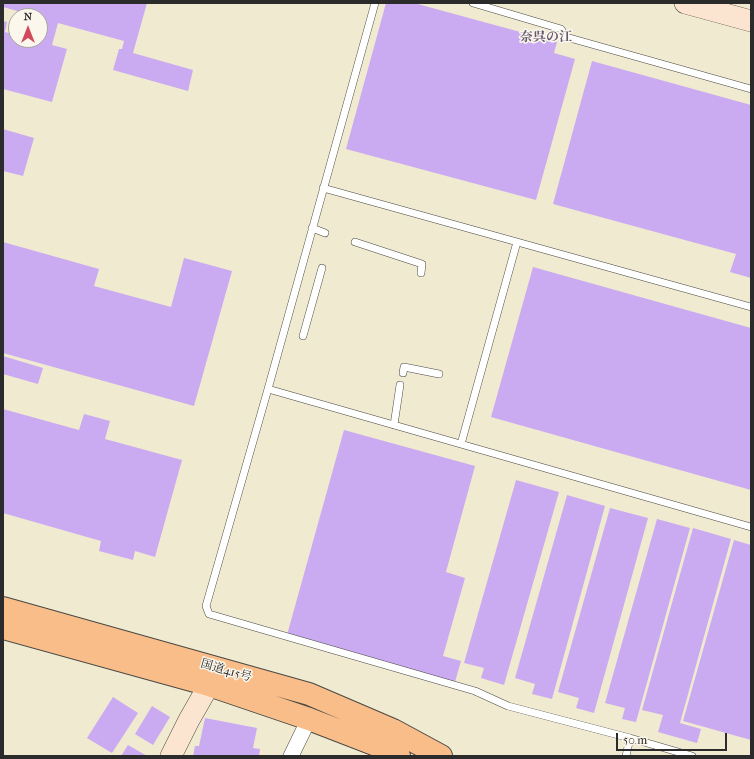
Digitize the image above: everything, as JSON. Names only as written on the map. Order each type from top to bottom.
[{"type":"highway","name":"国道415号","points":[[3,608],[309,694],[393,730],[441,756]]},
{"type":"highway","name":"国道415号","points":[[3,628],[209,685],[309,718],[384,748],[399,756]]},
{"type":"street","points":[[685,3],[751,21]]},
{"type":"street","points":[[171,756],[209,685]]},
{"type":"street","points":[[291,756],[309,718]]},
{"type":"lane","points":[[375,3],[206,606],[210,614],[475,691],[508,706],[692,756]]},
{"type":"lane","points":[[472,3],[561,29],[566,37],[751,89]]},
{"type":"lane","points":[[324,188],[751,308]]},
{"type":"lane","points":[[312,228],[325,233]]},
{"type":"lane","points":[[355,242],[422,264],[420,273]]},
{"type":"lane","points":[[461,444],[517,242]]},
{"type":"lane","points":[[303,336],[322,268]]},
{"type":"lane","points":[[402,373],[404,367],[439,374]]},
{"type":"lane","points":[[394,425],[400,385]]},
{"type":"lane","points":[[268,389],[751,527]]},
{"type":"lane","points":[[626,756],[630,738]]},
{"type":"building","points":[[3,3],[147,3],[133,53],[193,70],[188,91],[113,70],[119,49],[122,49],[124,41],[58,23],[52,45],[67,49],[52,102],[3,89],[3,21],[7,22],[5,32],[8,33],[8,48],[48,48],[48,8],[8,8],[3,7]]},
{"type":"building","points":[[386,3],[414,3],[557,42],[554,53],[575,59],[536,200],[346,149]]},
{"type":"building","points":[[592,61],[751,105],[751,278],[730,272],[736,254],[553,204]]},
{"type":"building","points":[[3,129],[34,138],[23,176],[3,171]]},
{"type":"building","points":[[3,242],[99,269],[94,286],[171,307],[184,258],[232,271],[194,406],[3,353]]},
{"type":"building","points":[[533,267],[751,328],[751,490],[491,417]]},
{"type":"building","points":[[3,356],[43,368],[38,384],[3,374]]},
{"type":"building","points":[[3,409],[79,430],[84,414],[110,421],[105,439],[182,460],[155,557],[135,551],[133,560],[99,551],[101,541],[3,513]]},
{"type":"building","points":[[344,430],[475,466],[446,572],[465,578],[443,656],[461,661],[455,682],[287,635]]},
{"type":"building","points":[[516,480],[559,492],[504,685],[481,678],[484,668],[464,663]]},
{"type":"building","points":[[567,495],[605,506],[552,699],[532,694],[535,684],[515,678]]},
{"type":"building","points":[[610,508],[648,518],[594,713],[576,708],[579,698],[558,692]]},
{"type":"building","points":[[657,519],[690,528],[636,722],[622,719],[625,708],[605,703]]},
{"type":"building","points":[[693,528],[731,539],[680,723],[701,729],[697,743],[658,732],[663,715],[642,710]]},
{"type":"building","points":[[734,540],[751,545],[751,740],[683,721]]},
{"type":"building","points":[[113,697],[138,713],[112,753],[87,738]]},
{"type":"building","points":[[152,706],[170,717],[153,745],[135,734]]},
{"type":"building","points":[[205,718],[257,728],[253,748],[260,749],[259,756],[193,756],[195,746],[199,746]]},
{"type":"building","points":[[128,745],[147,756],[121,756]]},
{"type":"district","name":"奈呉の江","points":[[546,38]]}]
